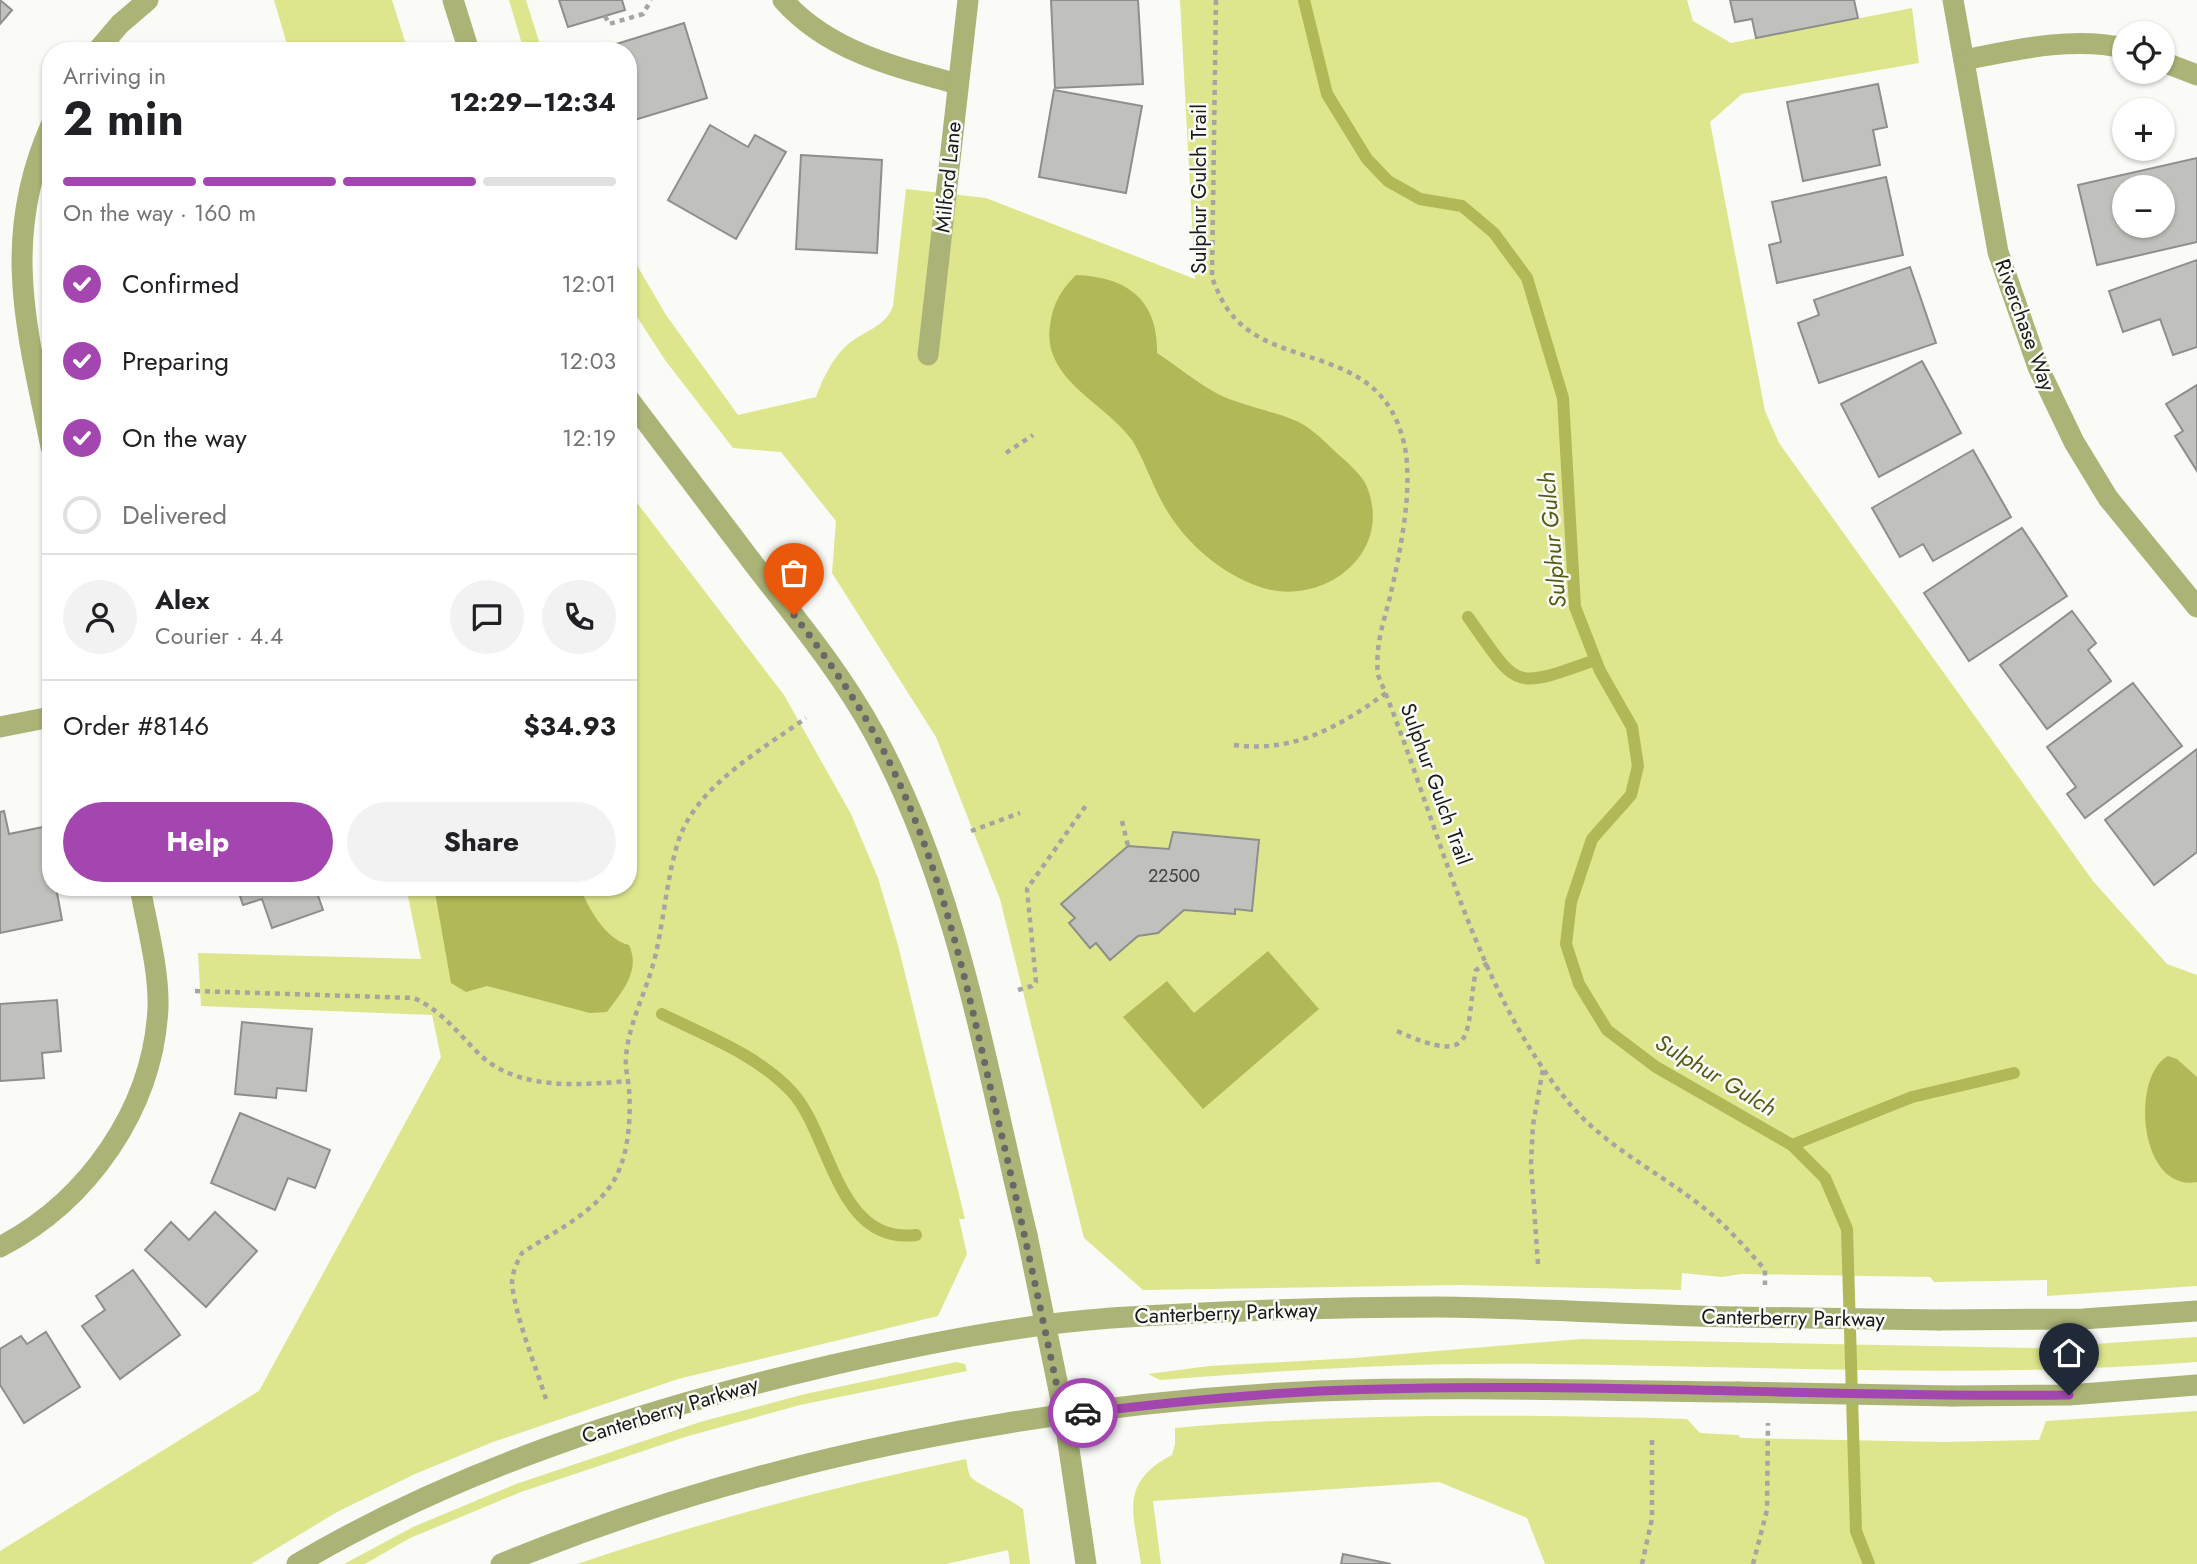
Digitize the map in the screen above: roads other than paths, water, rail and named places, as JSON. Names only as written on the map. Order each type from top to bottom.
[{"type":"street","points":[[105,42],[120,24],[148,0]]},
{"type":"street","points":[[453,0],[466,42]]},
{"type":"street","points":[[783,0],[812,27],[877,62],[958,84]]},
{"type":"street","name":"Milford Lane","points":[[928,355],[968,0]]},
{"type":"street","name":"Riverchase Way","points":[[1953,0],[1998,251],[2038,367],[2074,442],[2102,489],[2130,528],[2197,607]]},
{"type":"street","points":[[1964,60],[2066,45],[2112,45]]},
{"type":"street","points":[[2175,67],[2197,75]]},
{"type":"street","points":[[42,148],[31,177],[21,227],[10,258],[42,403]]},
{"type":"street","points":[[637,410],[824,654],[874,733],[925,847],[959,954],[1027,1235],[1063,1415],[1086,1564]]},
{"type":"street","points":[[0,727],[42,719]]},
{"type":"street","points":[[0,1247],[40,1223],[83,1184],[116,1138],[142,1086],[158,1008],[154,961],[142,896]]},
{"type":"street","name":"Canterberry Parkway","points":[[297,1564],[388,1515],[448,1488],[587,1435],[713,1394],[877,1355],[985,1333],[1107,1319],[1208,1313],[1399,1308],[1939,1320],[2083,1318],[2197,1311]]},
{"type":"street","points":[[501,1564],[633,1517],[778,1473],[903,1444],[1063,1415],[1176,1402],[1320,1391],[1477,1389],[1952,1396],[2069,1395],[2197,1385]]},
{"type":"waterway","name":"Sulphur Gulch","points":[[1304,0],[1327,94],[1367,159],[1388,181],[1420,199],[1462,206],[1494,233],[1527,278],[1563,398],[1575,607],[1600,671],[1632,727],[1638,766],[1631,795],[1592,839],[1571,902],[1566,944],[1579,984],[1607,1030],[1656,1067],[1792,1145],[1825,1178],[1847,1229],[1856,1531],[1869,1564]]},
{"type":"waterway","points":[[1468,617],[1508,670],[1519,677],[1531,679],[1547,676],[1595,660]]},
{"type":"waterway","points":[[662,1014],[730,1047],[777,1078],[805,1110],[838,1182],[852,1205],[868,1223],[889,1233],[916,1235]]},
{"type":"waterway","points":[[1792,1145],[1912,1097],[2014,1073]]}]
